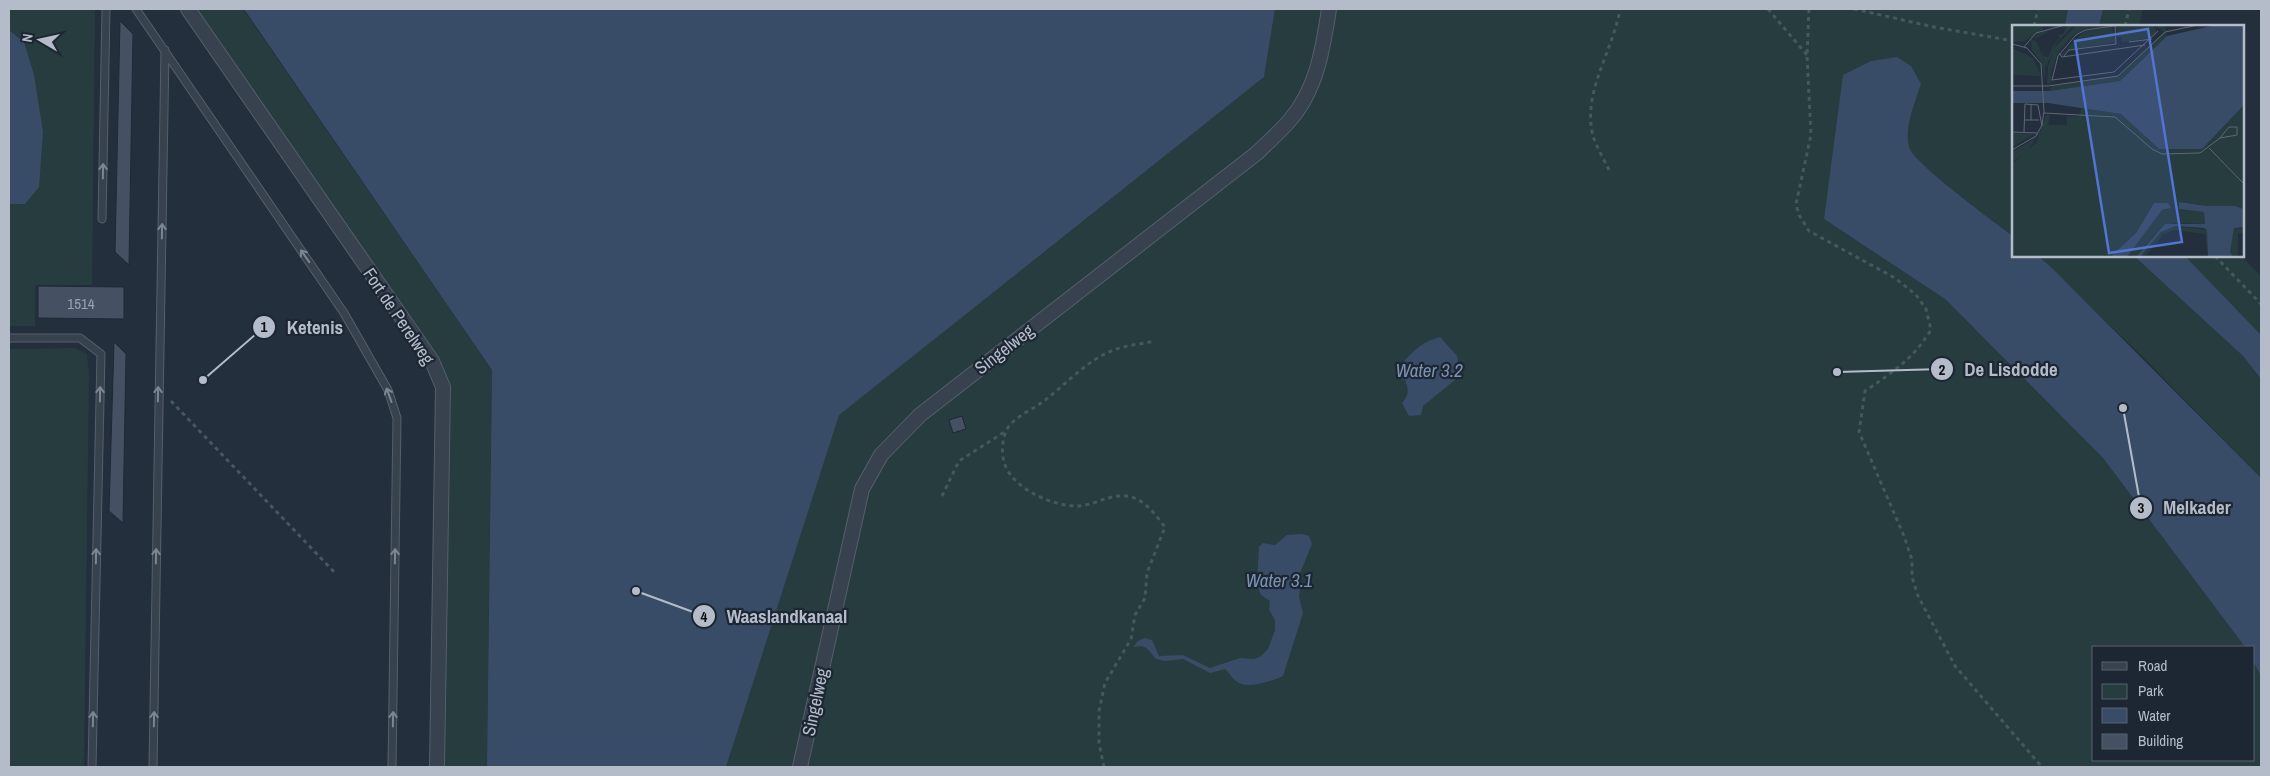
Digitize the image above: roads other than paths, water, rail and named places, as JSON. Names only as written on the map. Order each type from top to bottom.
[{"type":"street","name":"Fort de Perelweg","points":[[188,9],[432,361],[443,387],[437,767]]},
{"type":"street","name":"Singelweg","points":[[800,767],[862,489],[881,455],[920,415],[1258,153],[1291,120],[1311,88],[1322,53],[1329,9]]},
{"type":"lane","points":[[102,219],[106,9]]},
{"type":"lane","points":[[136,9],[344,313],[388,390],[397,418],[392,767]]},
{"type":"lane","points":[[153,767],[165,50]]},
{"type":"lane","points":[[9,338],[80,338],[101,354],[92,767]]},
{"type":"water","points":[[244,9],[1275,9],[1264,77],[839,415],[726,767],[487,767],[492,370]]},
{"type":"water","points":[[2068,9],[2103,9],[2099,25],[2065,25]]},
{"type":"water","points":[[9,30],[24,42],[34,75],[43,132],[39,187],[25,204],[9,204]]},
{"type":"water","points":[[1897,57],[1911,66],[1921,84],[1908,131],[1909,147],[1914,155],[1939,179],[2012,236],[2012,258],[2040,258],[2052,268],[2261,478],[2261,676],[2255,665],[2255,646],[2244,646],[2103,458],[1945,299],[1824,219],[1843,75],[1871,61]]},
{"type":"water","points":[[2136,258],[2187,258],[2261,335],[2261,379],[2243,356]]},
{"type":"water","name":"Water 3.2","points":[[1440,337],[1457,356],[1461,375],[1423,406],[1421,415],[1409,416],[1402,403],[1408,390],[1405,380],[1399,379],[1395,373],[1404,361],[1420,346]]},
{"type":"water","name":"Water 3.1","points":[[1302,534],[1309,536],[1312,544],[1300,573],[1299,597],[1303,613],[1283,676],[1252,685],[1240,684],[1225,669],[1210,673],[1183,659],[1165,661],[1156,659],[1144,647],[1133,647],[1138,641],[1145,638],[1152,640],[1159,656],[1183,655],[1210,668],[1240,658],[1254,659],[1261,656],[1268,649],[1275,630],[1275,620],[1269,610],[1270,601],[1261,595],[1257,585],[1259,547],[1263,543],[1275,545],[1287,535]]},
{"type":"place","name":"De Lisdodde","points":[[1837,372]]},
{"type":"place","name":"Ketenis","points":[[203,380]]},
{"type":"place","name":"Melkader","points":[[2123,408]]},
{"type":"place","name":"Waaslandkanaal","points":[[636,591]]}]
